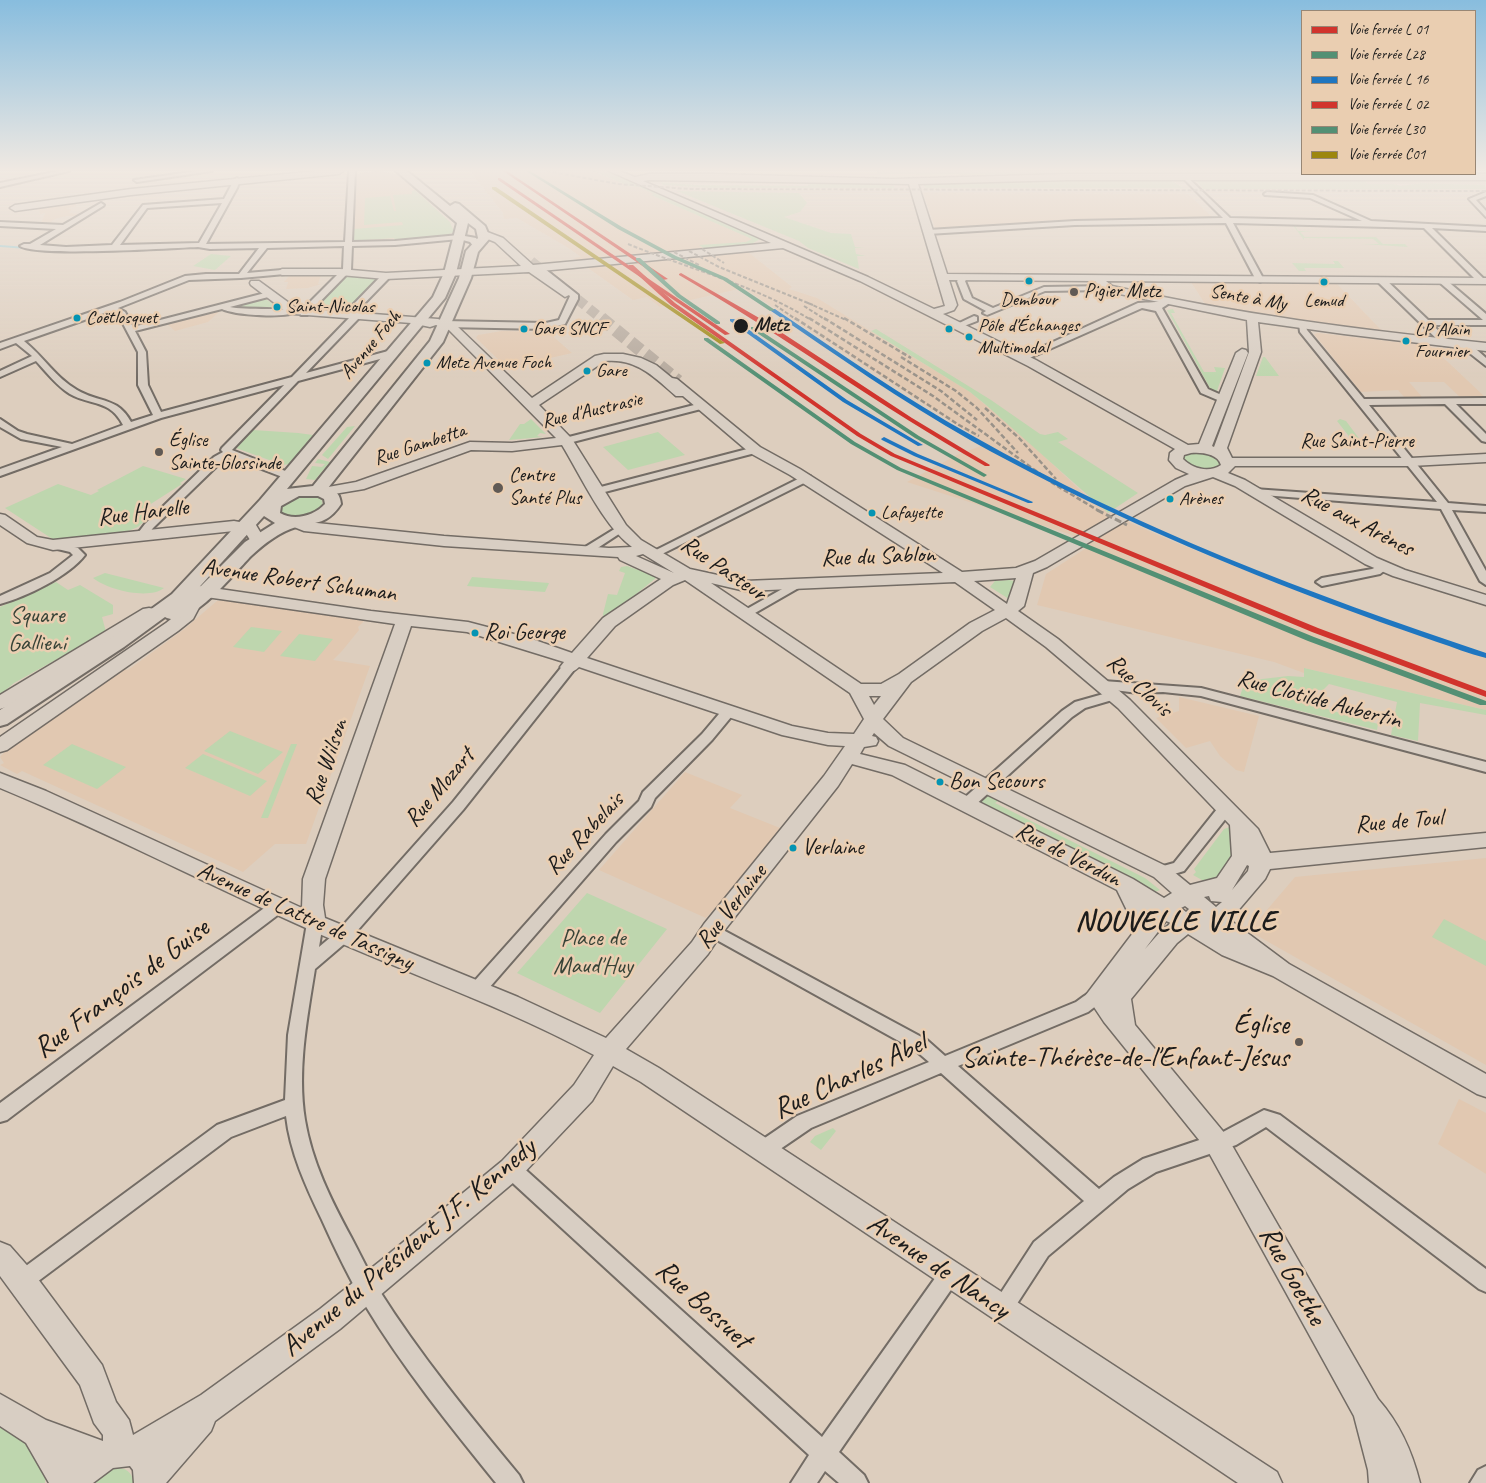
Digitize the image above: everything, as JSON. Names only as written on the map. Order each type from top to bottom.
[{"type":"main road","name":"Avenue Foch","points":[[251,533],[285,481],[438,298],[450,273],[458,240]]},
{"type":"main road","name":"Avenue Foch","points":[[320,491],[432,348],[466,272],[472,251],[478,240]]},
{"type":"main road","points":[[388,357],[432,348]]},
{"type":"main road","points":[[0,727],[168,617],[196,594],[251,533],[319,516],[331,508],[333,501],[330,495],[320,491],[293,492],[269,504],[270,512],[274,517],[294,522]]},
{"type":"main road","points":[[0,719],[145,623],[179,598],[196,594]]},
{"type":"street","points":[[41,240],[28,247],[77,249],[202,245],[210,247],[395,243],[409,240]]},
{"type":"street","points":[[115,247],[120,240]]},
{"type":"street","points":[[202,245],[205,240]]},
{"type":"street","points":[[225,307],[232,310],[281,313],[299,312],[345,273],[347,270],[348,240]]},
{"type":"street","points":[[493,240],[501,243],[532,265]]},
{"type":"street","points":[[241,276],[255,283],[289,310],[299,312],[444,324],[554,325],[562,322],[568,299],[508,242],[500,240]]},
{"type":"street","points":[[776,240],[859,276],[959,325],[1186,449]]},
{"type":"street","points":[[930,240],[951,306],[948,309],[934,313]]},
{"type":"street","points":[[1240,240],[1260,280]]},
{"type":"street","points":[[1441,240],[1484,281]]},
{"type":"street","points":[[0,346],[192,278],[212,275],[241,276],[282,272],[386,276],[450,273],[785,244]]},
{"type":"street","points":[[241,276],[265,245]]},
{"type":"street","points":[[285,481],[226,450],[294,380],[310,370],[386,276]]},
{"type":"street","points":[[942,278],[1102,284]]},
{"type":"street","points":[[963,278],[968,299],[990,312],[1047,289],[1102,284],[1260,280],[1484,281]]},
{"type":"street","points":[[1382,280],[1445,342]]},
{"type":"street","points":[[1442,281],[1486,318]]},
{"type":"street","name":"Sente à My","points":[[1102,284],[1151,302],[1166,302],[1302,326],[1486,346]]},
{"type":"street","points":[[131,330],[270,294]]},
{"type":"street","points":[[1022,358],[1151,302],[1159,309],[1204,391],[1223,399],[1237,402]]},
{"type":"street","points":[[111,308],[121,312],[142,352],[144,385],[158,416]]},
{"type":"street","points":[[1219,466],[1220,448],[1237,402],[1245,361],[1244,342],[1237,319],[1238,316]]},
{"type":"street","points":[[1219,466],[1184,467],[1179,464],[1176,456],[1177,453],[1186,449],[1202,448],[1205,446],[1223,399],[1256,344],[1252,324],[1253,318]]},
{"type":"street","points":[[959,325],[974,319]]},
{"type":"street","points":[[1425,323],[1486,322]]},
{"type":"street","points":[[444,324],[453,328],[463,337],[565,441]]},
{"type":"street","points":[[1302,326],[1445,506],[1486,581]]},
{"type":"street","points":[[15,341],[37,357],[60,382],[76,393],[101,401],[121,412],[129,427]]},
{"type":"street","points":[[1468,345],[1486,363]]},
{"type":"street","points":[[533,408],[600,359],[615,356],[646,364],[674,380],[723,416],[760,450]]},
{"type":"street","points":[[0,374],[37,357]]},
{"type":"street","points":[[310,370],[388,357]]},
{"type":"street","points":[[0,473],[158,416],[294,380]]},
{"type":"street","points":[[674,380],[698,407],[760,450]]},
{"type":"street","points":[[674,380],[739,437]]},
{"type":"street","points":[[1361,402],[1486,401]]},
{"type":"street","points":[[1448,402],[1486,439]]},
{"type":"street","name":"Rue d'Austrasie","points":[[493,447],[512,447],[565,441],[698,407]]},
{"type":"street","points":[[0,422],[11,431],[21,435],[70,448]]},
{"type":"street","name":"Rue Pasteur","points":[[565,441],[621,528],[679,576],[744,614],[857,690],[871,713]]},
{"type":"street","name":"Rue Gambetta","points":[[320,491],[359,486],[463,448],[493,447]]},
{"type":"street","points":[[1202,448],[1219,466]]},
{"type":"street","points":[[597,491],[760,450]]},
{"type":"street","name":"Rue Clovis","points":[[760,450],[960,577],[1008,610],[1111,692],[1240,823]]},
{"type":"street","points":[[141,537],[149,526],[218,459],[229,452]]},
{"type":"street","name":"Rue Saint-Pierre","points":[[1219,466],[1411,462],[1486,458]]},
{"type":"street","name":"Rue du Sablon","points":[[679,576],[711,578],[736,586],[1012,574],[1026,571],[1041,564],[1180,483],[1219,466]]},
{"type":"street","name":"Rue aux Arènes","points":[[1219,466],[1254,492],[1332,540],[1383,567],[1486,600]]},
{"type":"street","points":[[1180,483],[1186,473],[1184,467]]},
{"type":"street","points":[[626,557],[649,551],[800,475]]},
{"type":"street","name":"Rue Gambetta","points":[[319,516],[335,511],[359,486]]},
{"type":"street","points":[[1254,492],[1486,509]]},
{"type":"street","points":[[319,516],[324,524],[337,529]]},
{"type":"street","points":[[0,518],[32,540],[74,550],[79,555],[76,560],[50,579],[0,600]]},
{"type":"street","points":[[294,522],[304,526],[434,540],[609,553],[649,551]]},
{"type":"street","name":"Rue Harelle","points":[[49,545],[234,526],[251,533]]},
{"type":"street","points":[[586,551],[621,528]]},
{"type":"street","points":[[609,553],[626,557],[663,573],[679,576]]},
{"type":"street","points":[[1322,582],[1376,572],[1383,567]]},
{"type":"street","points":[[857,690],[884,690],[905,678],[967,632],[1018,603],[1026,571]]},
{"type":"street","points":[[572,663],[609,622],[634,603],[679,576]]},
{"type":"street","name":"Rue du Sablon","points":[[744,614],[798,584]]},
{"type":"street","points":[[0,703],[196,594]]},
{"type":"street","points":[[0,746],[172,627],[187,615],[196,594]]},
{"type":"street","name":"Avenue Robert Schuman","points":[[196,594],[468,627],[572,663],[789,731],[851,746]]},
{"type":"street","name":"Rue Wilson","points":[[315,923],[312,905],[314,879],[405,620]]},
{"type":"street","name":"Rue Mozart","points":[[308,966],[344,935],[458,806],[572,663]]},
{"type":"street","points":[[871,713],[905,678]]},
{"type":"street","name":"Rue Clotilde Aubertin","points":[[967,804],[1066,714],[1080,705],[1111,692],[1138,689],[1163,688],[1201,692],[1486,767]]},
{"type":"street","points":[[871,713],[884,690]]},
{"type":"street","name":"Rue Rabelais","points":[[476,991],[610,838],[646,803],[648,796],[707,737],[729,711]]},
{"type":"street","name":"Rue de Verdun","points":[[871,713],[878,727],[896,742],[1161,872],[1188,894],[1202,916],[1230,949],[1280,970],[1486,1086]]},
{"type":"street","name":"Rue Verlaine","points":[[609,1052],[700,948],[712,930],[769,860],[851,746],[871,713]]},
{"type":"street","name":"Rue de Verdun","points":[[851,746],[896,742]]},
{"type":"street","name":"Rue de Verdun","points":[[851,746],[1125,885],[1164,908],[1202,916]]},
{"type":"street","name":"Avenue de Lattre de Tassigny","points":[[0,780],[46,799],[277,908],[578,1034],[609,1052]]},
{"type":"street","points":[[1161,872],[1179,867],[1226,808]]},
{"type":"street","points":[[1202,916],[1225,913],[1258,874],[1251,853],[1251,834],[1240,823]]},
{"type":"street","name":"Rue de Toul","points":[[1251,853],[1304,859],[1317,856],[1486,840]]},
{"type":"street","points":[[1125,1030],[1118,1001],[1120,994],[1169,937],[1202,916],[1220,894],[1224,884],[1240,862],[1251,853]]},
{"type":"street","points":[[1098,995],[1164,908],[1188,894],[1224,884]]},
{"type":"street","points":[[1125,885],[1147,929]]},
{"type":"street","name":"Rue François de Guise","points":[[0,1114],[277,908]]},
{"type":"street","points":[[315,923],[301,999],[297,1033],[294,1105],[301,1140],[318,1191],[367,1289],[434,1384],[511,1483]]},
{"type":"street","points":[[712,930],[921,1045],[1099,1202]]},
{"type":"street","points":[[1098,995],[1120,994]]},
{"type":"street","name":"Rue Goethe","points":[[1098,995],[1109,1013],[1195,1113],[1217,1143],[1367,1410],[1384,1470],[1385,1483]]},
{"type":"street","name":"Rue Charles Abel","points":[[763,1150],[804,1122],[1082,1007],[1098,995]]},
{"type":"street","name":"Avenue de Nancy","points":[[609,1052],[645,1072],[1266,1483]]},
{"type":"street","name":"Avenue du Président J.F. Kennedy","points":[[73,1483],[88,1464],[130,1463],[212,1406],[367,1289],[511,1169],[583,1093],[593,1081],[609,1052]]},
{"type":"street","points":[[22,1281],[224,1131],[294,1105]]},
{"type":"street","points":[[1002,1309],[1041,1249],[1121,1183],[1150,1165],[1229,1139],[1264,1118],[1273,1121],[1486,1282]]},
{"type":"street","name":"Rue Bossuet","points":[[511,1169],[856,1483]]},
{"type":"street","points":[[0,1255],[22,1281],[91,1376],[106,1412],[118,1431],[130,1463]]},
{"type":"street","points":[[803,1483],[950,1274]]},
{"type":"street","points":[[0,1409],[37,1432],[130,1463]]},
{"type":"street","name":"Rue Goethe","points":[[1367,1410],[1386,1430],[1394,1448],[1404,1483]]},
{"type":"street","points":[[37,1432],[67,1483]]},
{"type":"street","points":[[1482,1483],[1486,1478]]},
{"type":"shaded area","points":[[354,240],[410,240],[403,241],[354,242]]},
{"type":"shaded area","points":[[555,240],[750,240],[700,246],[716,256],[748,252],[792,287],[789,289],[817,298],[970,392],[1026,439],[1080,490],[1108,513],[1174,542],[1320,600],[1486,657],[1486,710],[1304,668],[1304,673],[1274,662],[1037,605],[1046,574],[1091,545],[1069,534],[907,482],[957,455],[986,444],[743,288],[660,307],[647,297],[633,300],[574,258],[581,257]]},
{"type":"shaded area","points":[[290,275],[321,275],[318,284],[321,284],[308,288],[286,289],[288,282],[284,282]]},
{"type":"shaded area","points":[[1191,282],[1337,284],[1382,331],[1296,322],[1207,307]]},
{"type":"shaded area","points":[[218,308],[221,310],[208,322],[175,331],[166,323]]},
{"type":"shaded area","points":[[502,331],[548,332],[572,353],[507,368],[476,338],[478,335]]},
{"type":"shaded area","points":[[1314,334],[1431,346],[1486,398],[1462,399],[1444,382],[1409,382],[1423,398],[1405,398],[1398,390],[1361,392]]},
{"type":"shaded area","points":[[217,601],[233,601],[364,621],[358,627],[359,630],[333,660],[370,666],[306,844],[275,844],[243,872],[22,771],[17,774],[0,765],[4,763],[0,757],[7,749],[124,669],[128,670],[183,630]]},
{"type":"shaded area","points":[[1179,697],[1259,716],[1244,772],[1236,770],[1220,756],[1210,741],[1186,748],[1156,718],[1179,711]]},
{"type":"shaded area","points":[[685,772],[742,795],[730,808],[780,828],[745,874],[706,918],[599,870]]},
{"type":"shaded area","points":[[1486,858],[1486,1065],[1249,931],[1295,877]]},
{"type":"shaded area","points":[[1459,1099],[1486,1113],[1486,1174],[1438,1144]]},
{"type":"green space","points":[[758,240],[750,245],[705,249],[699,245]]},
{"type":"green space","points":[[797,240],[853,240],[855,247],[864,247],[855,248],[856,254],[866,256],[857,256],[859,269],[808,248]]},
{"type":"green space","points":[[1374,240],[1379,240],[1383,244],[1405,244],[1408,247],[1362,244],[1379,244]]},
{"type":"green space","points":[[211,254],[231,256],[215,270],[193,266]]},
{"type":"green space","points":[[1333,261],[1338,261],[1344,268],[1304,268],[1306,271],[1299,271],[1292,263],[1335,264]]},
{"type":"green space","points":[[345,273],[386,276],[348,315],[304,313]]},
{"type":"green space","points":[[264,298],[284,311],[227,307]]},
{"type":"green space","points":[[1173,309],[1175,313],[1171,313],[1204,372],[1216,372],[1214,367],[1225,368],[1217,391],[1211,390],[1167,310]]},
{"type":"green space","points":[[876,329],[991,400],[1040,434],[1045,435],[1058,432],[1068,439],[1058,442],[1138,493],[1108,513],[970,392],[871,331]]},
{"type":"green space","points":[[1263,357],[1265,357],[1279,376],[1256,376]]},
{"type":"green space","points":[[531,419],[546,434],[540,433],[537,436],[543,437],[509,440],[520,424],[524,424]]},
{"type":"green space","points":[[1340,419],[1346,421],[1364,445],[1355,444],[1337,421]]},
{"type":"green space","points":[[355,426],[328,459],[322,455],[347,427]]},
{"type":"green space","points":[[253,430],[313,435],[289,464],[283,465],[236,448]]},
{"type":"green space","points":[[658,432],[685,455],[628,470],[603,447]]},
{"type":"green space","points":[[1197,451],[1215,455],[1221,464],[1207,470],[1192,466],[1183,460],[1184,455]]},
{"type":"green space","points":[[318,459],[330,462],[315,480],[306,479],[312,466],[322,467],[325,464],[315,463]]},
{"type":"green space","points":[[143,466],[186,479],[180,483],[182,484],[146,507],[156,510],[138,527],[126,532],[54,540],[5,508],[58,484],[91,495]]},
{"type":"green space","points":[[302,495],[321,498],[323,505],[309,515],[297,517],[281,512],[281,505]]},
{"type":"green space","points":[[627,566],[656,576],[656,578],[604,620],[603,614],[608,594],[617,595],[625,573],[619,571],[621,567]]},
{"type":"green space","points":[[105,573],[164,588],[157,592],[149,593],[118,590],[93,578]]},
{"type":"green space","points":[[472,577],[549,583],[545,592],[467,586]]},
{"type":"green space","points":[[995,581],[1014,581],[1011,598],[1009,599],[990,587]]},
{"type":"green space","name":"Square Gallieni","points":[[56,582],[68,590],[80,585],[113,605],[113,614],[102,617],[106,632],[14,683],[0,695],[0,607]]},
{"type":"green space","points":[[251,627],[282,631],[264,652],[233,647]]},
{"type":"green space","points":[[299,634],[333,639],[315,661],[280,656]]},
{"type":"green space","points":[[1304,668],[1486,710],[1486,715],[1420,703],[1418,741],[1391,735],[1397,702],[1329,684],[1323,690],[1272,693],[1378,724],[1377,730],[1240,696],[1245,681],[1288,676],[1304,677]]},
{"type":"green space","points":[[230,731],[283,752],[258,774],[204,751]]},
{"type":"green space","points":[[72,744],[126,767],[97,789],[43,765]]},
{"type":"green space","points":[[291,744],[297,744],[268,818],[261,818]]},
{"type":"green space","points":[[203,754],[267,781],[250,796],[185,768]]},
{"type":"green space","points":[[988,796],[998,801],[995,803],[1145,878],[1160,890],[1155,892],[978,803],[977,799]]},
{"type":"green space","points":[[1230,827],[1235,853],[1216,880],[1203,884],[1202,880],[1193,875],[1196,872],[1194,869],[1224,829]]},
{"type":"green space","name":"Place de Maud'Huy","points":[[587,893],[667,929],[600,1013],[517,973]]},
{"type":"green space","points":[[1444,919],[1486,941],[1486,966],[1432,937]]},
{"type":"green space","points":[[833,1128],[836,1131],[821,1150],[810,1142],[815,1136]]},
{"type":"green space","points":[[0,1409],[46,1468],[45,1483],[0,1483]]},
{"type":"green space","points":[[115,1467],[128,1471],[134,1483],[90,1483],[101,1473]]},
{"type":"waterway","points":[[0,246],[27,248]]},
{"type":"tunnel","points":[[531,261],[603,320]]},
{"type":"tunnel","points":[[601,318],[678,381]]},
{"type":"railway","points":[[628,244],[745,287],[811,320]]},
{"type":"railway","points":[[702,249],[724,263]]},
{"type":"railway","points":[[689,251],[719,267],[813,305]]},
{"type":"railway","points":[[674,252],[699,265]]},
{"type":"railway","points":[[808,303],[846,320]]},
{"type":"railway","points":[[775,305],[797,320]]},
{"type":"railway","points":[[804,306],[826,320]]},
{"type":"railway","points":[[795,318],[959,425],[979,436]]},
{"type":"railway","points":[[809,318],[933,396],[1054,484],[1099,511]]},
{"type":"railway","points":[[824,318],[941,391],[977,420]]},
{"type":"railway","points":[[844,318],[911,358]]},
{"type":"railway","points":[[901,357],[956,391],[977,408],[1018,453]]},
{"type":"railway","points":[[985,408],[1019,438],[1056,479]]},
{"type":"railway","points":[[1099,511],[1127,525]]},
{"type":"transit line","points":[[589,240],[727,334]]},
{"type":"transit line","points":[[608,240],[665,279]]},
{"type":"transit line","points":[[631,266],[673,304],[859,435],[893,455],[1315,630],[1486,694]]},
{"type":"transit line","points":[[681,274],[759,320],[909,419],[987,465]]},
{"type":"transit line","points":[[773,310],[870,376],[945,423],[1095,503],[1159,532],[1288,585],[1486,656]]},
{"type":"transit line","points":[[732,320],[845,401],[920,445]]},
{"type":"transit line","points":[[884,439],[916,455],[1030,502]]},
{"type":"rail line","name":"C01","points":[[571,240],[722,343]]},
{"type":"rail line","name":"L30","points":[[643,240],[674,257],[725,279],[772,310]]},
{"type":"rail line","name":"L30","points":[[638,259],[679,296],[718,323]]},
{"type":"rail line","name":"L28","points":[[753,328],[917,437],[984,475]]},
{"type":"rail line","name":"L28","points":[[706,339],[853,443],[899,469],[1311,639],[1483,703]]},
{"type":"place","name":"Dembour","points":[[1029,281]]},
{"type":"place","name":"Lemud","points":[[1324,282]]},
{"type":"place","name":"Pigier Metz","points":[[1074,292]]},
{"type":"place","name":"Saint-Nicolas","points":[[277,307]]},
{"type":"place","name":"Coëtlosquet","points":[[77,318]]},
{"type":"place","name":"Metz","points":[[741,326]]},
{"type":"place","name":"Gare SNCF","points":[[524,329]]},
{"type":"place","name":"Pôle d'Échanges Multimodal","points":[[969,337]]},
{"type":"place","name":"LP Alain Fournier","points":[[1406,341]]},
{"type":"place","name":"Metz Avenue Foch","points":[[427,363]]},
{"type":"place","name":"Gare","points":[[587,371]]},
{"type":"place","name":"Église Sainte-Glossinde","points":[[159,452]]},
{"type":"place","name":"Centre Santé Plus","points":[[498,488]]},
{"type":"place","name":"Arènes","points":[[1170,499]]},
{"type":"place","name":"Lafayette","points":[[872,513]]},
{"type":"place","name":"Roi George","points":[[475,633]]},
{"type":"place","name":"Bon Secours","points":[[940,782]]},
{"type":"place","name":"Verlaine","points":[[793,848]]},
{"type":"place","name":"Église Sainte-Thérèse-de-l'Enfant-Jésus","points":[[1299,1042]]},
{"type":"district","name":"NOUVELLE VILLE","points":[[1176,922]]}]
